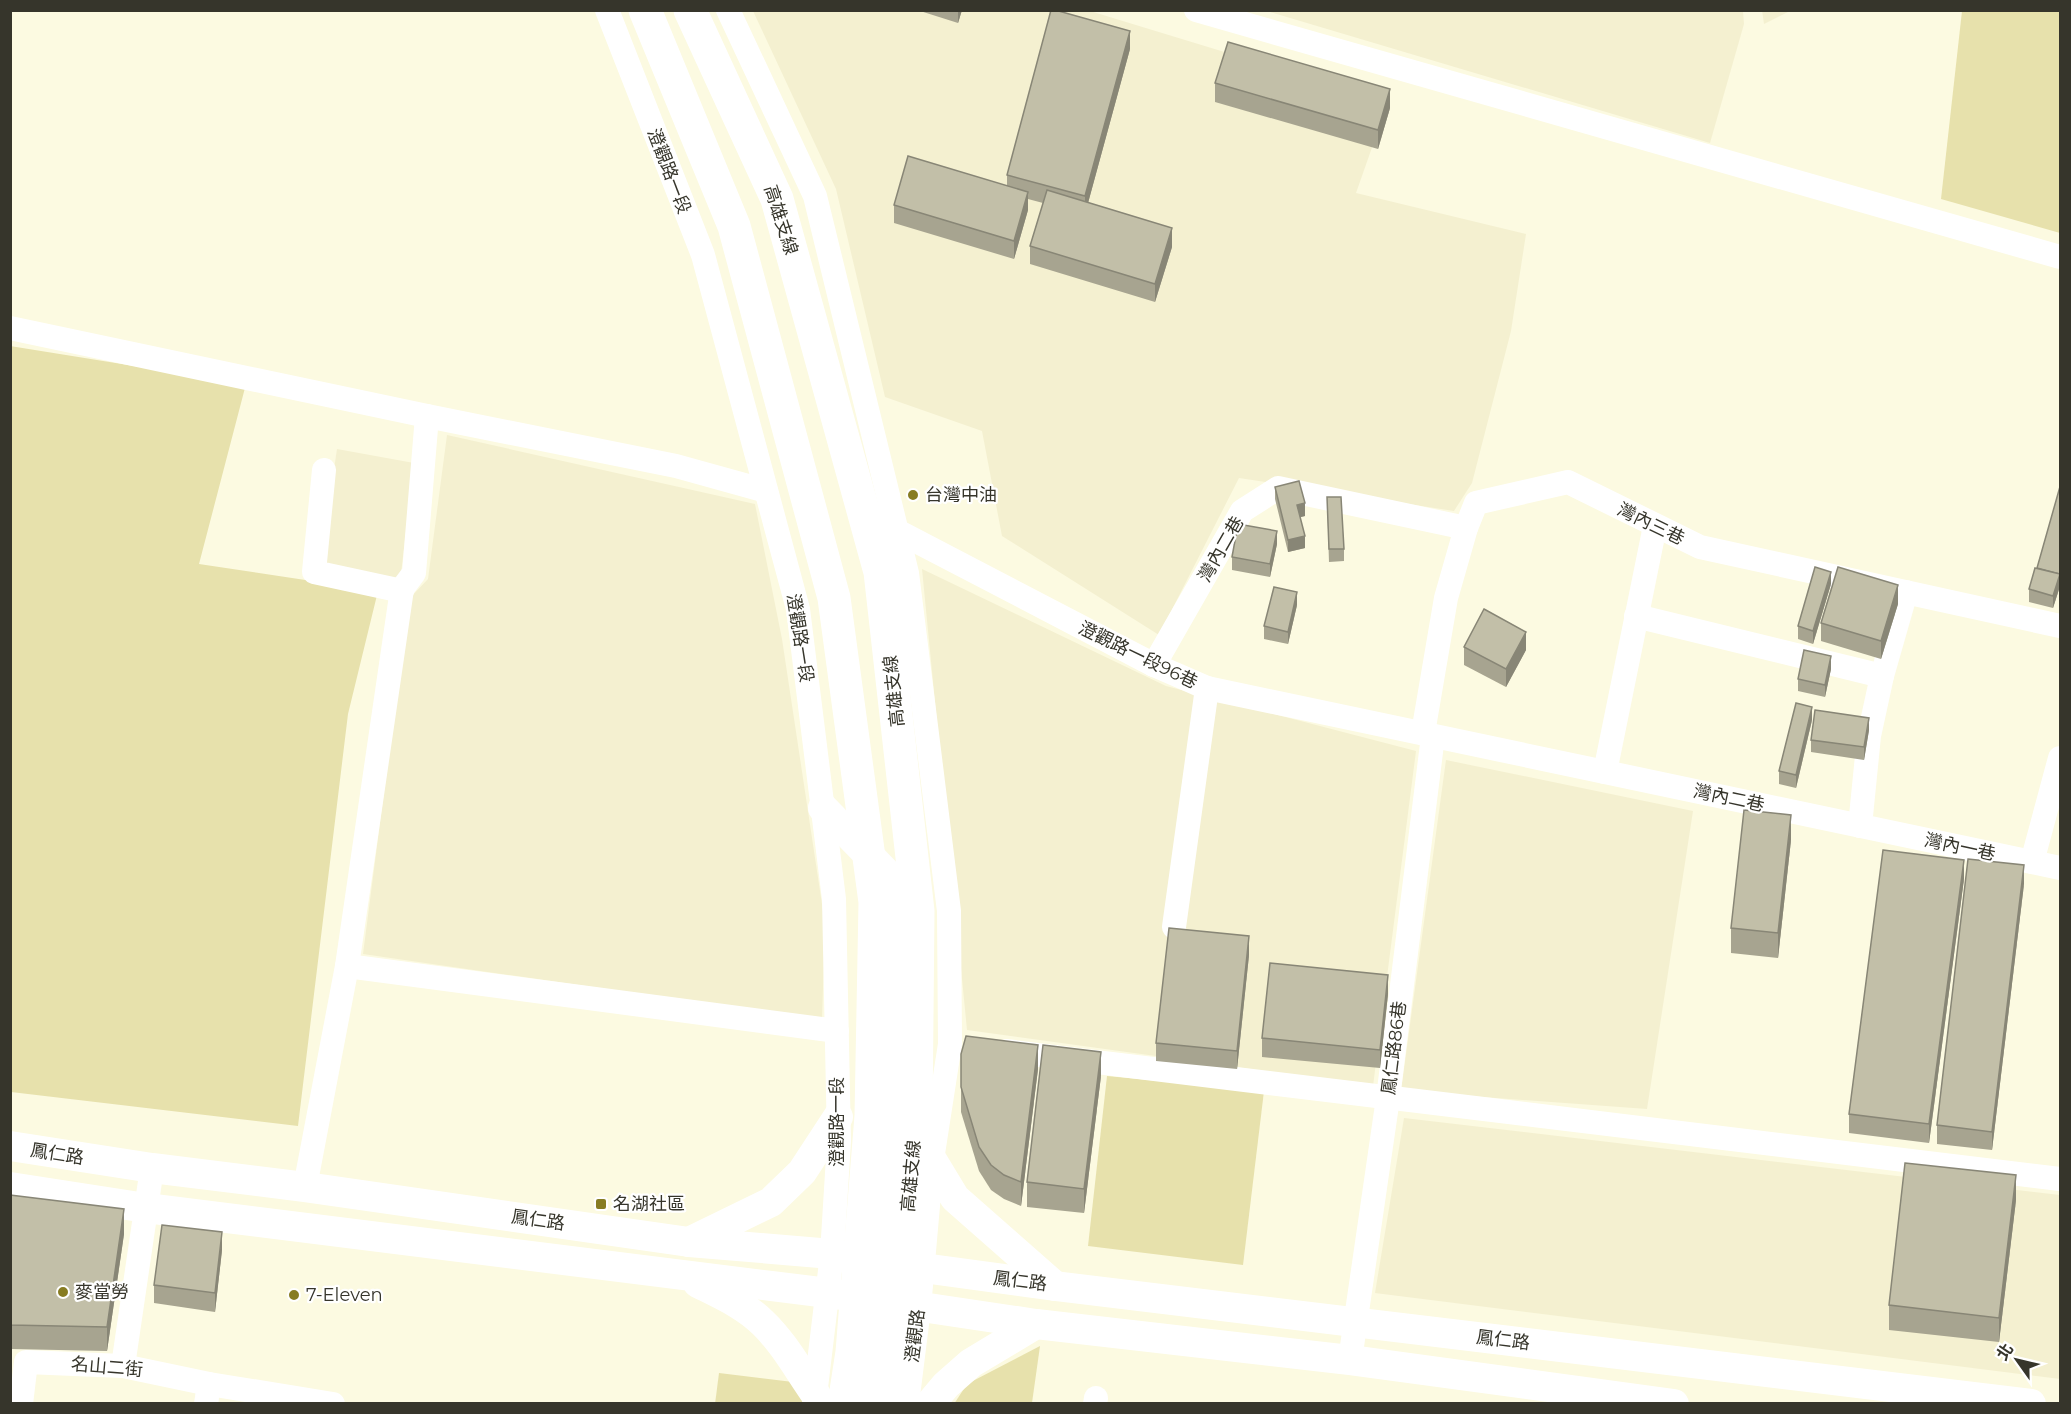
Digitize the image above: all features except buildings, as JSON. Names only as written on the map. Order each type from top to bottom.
[{"type":"highway","points":[[645,10],[734,226],[834,598],[875,902],[871,1116],[852,1352],[825,1401]]},
{"type":"highway","name":"高雄支線","points":[[690,10],[777,199],[880,572],[918,911],[916,1118],[904,1265],[887,1404]]},
{"type":"main road","points":[[823,808],[891,878],[893,1027],[874,1261],[896,1304],[866,1404]]},
{"type":"main road","points":[[689,1242],[771,1202],[802,1172],[838,1117]]},
{"type":"main road","name":"鳳仁路","points":[[10,1146],[152,1168],[305,1187],[689,1242],[832,1254],[1055,1286],[2031,1404]]},
{"type":"main road","points":[[932,1160],[955,1198],[1055,1286]]},
{"type":"main road","name":"鳳仁路","points":[[10,1187],[146,1208],[828,1293],[1036,1324],[1350,1360],[1621,1400],[1674,1404]]},
{"type":"main road","points":[[679,1274],[731,1300],[762,1322],[825,1401]]},
{"type":"main road","points":[[930,1404],[946,1385],[971,1363],[1036,1324]]},
{"type":"street","name":"澄觀路一段","points":[[607,10],[702,255],[798,609],[834,898],[838,1117],[828,1293]]},
{"type":"street","points":[[728,10],[815,196],[907,573],[949,911],[970,1046],[932,1160],[923,1268]]},
{"type":"street","points":[[1209,12],[2061,256]]},
{"type":"street","points":[[10,328],[676,466],[766,491]]},
{"type":"street","points":[[305,1187],[347,966],[402,591],[414,573],[427,416]]},
{"type":"street","points":[[324,470],[314,572],[402,591]]},
{"type":"street","name":"灣內三巷","points":[[1428,734],[1446,598],[1466,528],[1476,503],[1568,482],[1700,547],[2060,623]]},
{"type":"street","name":"灣內二巷","points":[[1154,665],[1242,511],[1278,488],[1466,528]]},
{"type":"street","points":[[1428,734],[1605,772],[1655,526]]},
{"type":"street","name":"澄觀路一段96巷","points":[[897,531],[1154,665],[1207,688],[1428,734]]},
{"type":"street","points":[[1860,826],[1869,736],[1882,676],[1906,592]]},
{"type":"street","points":[[1635,616],[1882,676]]},
{"type":"street","points":[[1174,927],[1207,688]]},
{"type":"street","name":"鳳仁路86巷","points":[[1350,1360],[1388,1098],[1428,734]]},
{"type":"street","points":[[2032,862],[2061,758]]},
{"type":"street","name":"灣內二巷","points":[[1605,772],[1860,826]]},
{"type":"street","name":"灣內一巷","points":[[1860,826],[2061,868]]},
{"type":"street","points":[[347,966],[837,1031]]},
{"type":"street","points":[[970,1046],[2061,1179]]},
{"type":"street","points":[[123,1366],[152,1168]]},
{"type":"street","name":"澄觀路","points":[[907,1404],[896,1304],[923,1268]]},
{"type":"street","points":[[825,1401],[828,1293]]},
{"type":"street","name":"名山二街","points":[[21,1404],[18,1362],[123,1366],[207,1394],[333,1404]]},
{"type":"shaded area","points":[[1762,10],[1790,10],[1790,11],[1764,24]]},
{"type":"shaded area","points":[[753,11],[1090,11],[1388,102],[1356,193],[1526,234],[1511,331],[1472,483],[1454,511],[1239,478],[1159,635],[1002,536],[982,431],[885,397],[836,189]]},
{"type":"shaded area","points":[[1267,11],[1743,11],[1744,24],[1710,143]]},
{"type":"shaded area","points":[[1962,11],[2060,11],[2060,233],[1941,199]]},
{"type":"shaded area","points":[[10,346],[246,384],[199,564],[378,591],[348,714],[298,1126],[11,1092]]},
{"type":"shaded area","points":[[447,435],[755,504],[782,639],[825,924],[822,1020],[363,954],[409,599],[428,579]]},
{"type":"shaded area","points":[[337,449],[414,463],[400,582],[320,564]]},
{"type":"shaded area","points":[[922,569],[1166,686],[1416,751],[1373,1086],[967,1030]]},
{"type":"shaded area","points":[[1446,760],[1693,811],[1647,1109],[1401,1091]]},
{"type":"shaded area","points":[[1107,1076],[1264,1091],[1243,1265],[1088,1246]]},
{"type":"shaded area","points":[[1404,1118],[2060,1195],[2060,1379],[1375,1293]]},
{"type":"shaded area","points":[[1040,1346],[1032,1403],[954,1404],[967,1384]]},
{"type":"shaded area","points":[[719,1373],[793,1382],[805,1403],[715,1404]]},
{"type":"place","name":"台灣中油","points":[[913,495]]},
{"type":"place","name":"名湖社區","points":[[601,1204]]},
{"type":"place","name":"麥當勞","points":[[63,1292]]},
{"type":"place","name":"7-Eleven","points":[[294,1295]]}]
